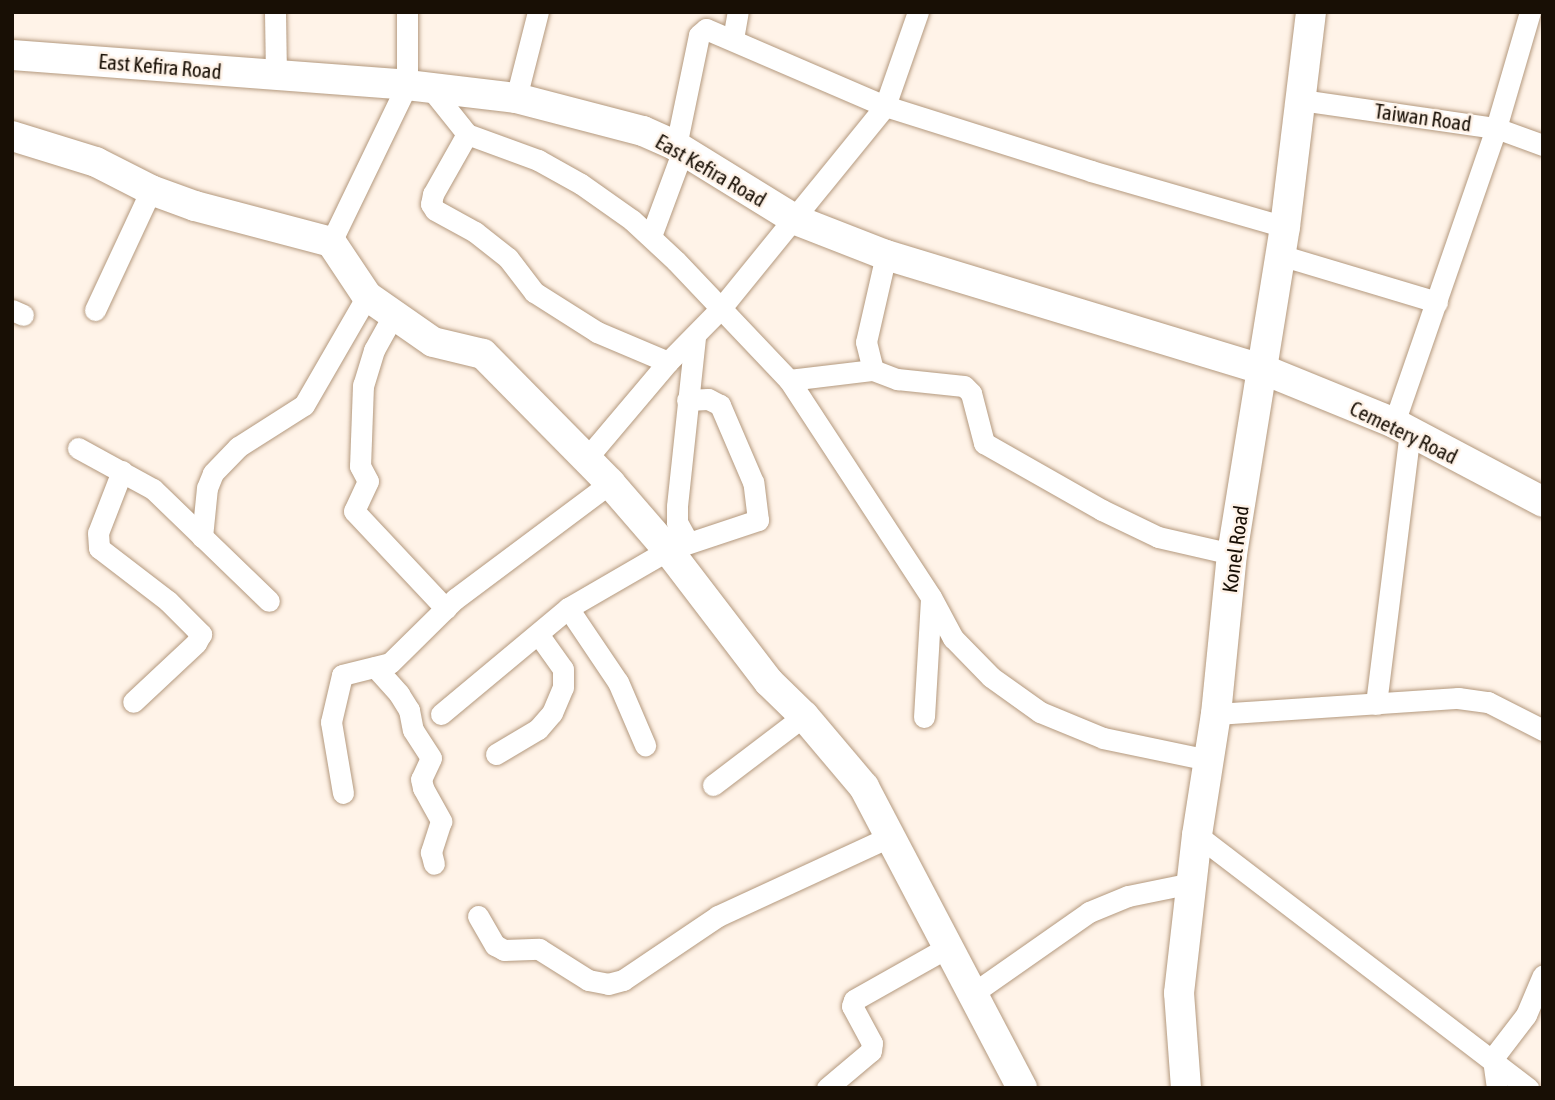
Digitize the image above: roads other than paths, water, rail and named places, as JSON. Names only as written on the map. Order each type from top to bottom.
[{"type":"main road","name":"Konel Road","points":[[1186,1088],[1179,993],[1197,835],[1216,714],[1232,554],[1282,241],[1311,12]]},
{"type":"main road","name":"East Kefira Road","points":[[12,55],[419,87],[516,98],[643,131],[680,148],[796,220],[886,255],[1262,369]]},
{"type":"main road","points":[[15,143],[96,162],[151,190],[195,206],[331,242],[367,296],[433,342],[483,354],[610,483],[678,546],[769,682],[804,716],[864,787],[1022,1088]]},
{"type":"main road","name":"Cemetery Road","points":[[1262,369],[1402,427],[1543,502]]},
{"type":"street","points":[[275,12],[276,76]]},
{"type":"street","points":[[407,12],[419,87],[467,134],[538,160],[581,184],[651,236],[789,380],[931,597],[953,638],[991,677],[1040,712],[1103,738],[1208,760]]},
{"type":"street","points":[[516,98],[538,12]]},
{"type":"street","points":[[733,39],[738,12]]},
{"type":"street","points":[[586,459],[668,362],[695,338],[796,220],[885,106],[918,12]]},
{"type":"street","points":[[1376,704],[1402,427],[1437,302],[1496,128],[1530,12]]},
{"type":"street","points":[[651,236],[680,148],[700,32],[713,30],[885,106],[1091,171],[1282,241],[1437,302]]},
{"type":"street","points":[[331,242],[419,87]]},
{"type":"street","name":"Taiwan Road","points":[[1301,100],[1496,128],[1543,145]]},
{"type":"street","points":[[467,134],[433,194],[430,204],[435,210],[475,232],[508,258],[534,292],[597,332],[668,362]]},
{"type":"street","points":[[95,310],[151,190]]},
{"type":"street","points":[[873,370],[866,342],[886,255]]},
{"type":"street","points":[[202,537],[207,488],[213,473],[238,446],[304,405],[367,296]]},
{"type":"street","points":[[394,314],[374,350],[363,385],[360,466],[368,481],[354,512],[446,609]]},
{"type":"street","points":[[678,546],[677,506],[695,338]]},
{"type":"street","points":[[789,380],[873,370],[897,379],[964,386],[971,393],[984,443],[1102,510],[1158,537],[1232,554]]},
{"type":"street","points":[[442,714],[568,608],[678,546],[754,523],[759,515],[753,482],[720,405],[708,398],[687,400]]},
{"type":"street","points":[[78,448],[153,489],[269,601]]},
{"type":"street","points":[[122,471],[98,533],[99,548],[168,601],[201,634],[196,643],[133,702]]},
{"type":"street","points":[[343,793],[331,722],[342,675],[348,671],[390,663],[446,609],[610,483]]},
{"type":"street","points":[[924,717],[931,597]]},
{"type":"street","points":[[568,608],[618,682],[645,745]]},
{"type":"street","points":[[496,754],[538,729],[552,713],[563,687],[563,669],[538,634]]},
{"type":"street","points":[[375,667],[409,710],[413,730],[431,758],[421,779],[441,821],[431,852],[433,864]]},
{"type":"street","points":[[1216,714],[1458,698],[1488,702],[1543,730]]},
{"type":"street","points":[[713,785],[804,716]]},
{"type":"street","points":[[1197,835],[1493,1058],[1528,1088]]},
{"type":"street","points":[[478,916],[495,945],[504,950],[539,949],[588,980],[608,984],[623,980],[718,916],[891,836]]},
{"type":"street","points":[[972,994],[1089,912],[1128,896],[1192,883]]},
{"type":"street","points":[[827,1088],[872,1051],[872,1043],[852,1006],[854,1000],[948,947]]},
{"type":"street","points":[[1497,1088],[1493,1058],[1526,1015],[1543,975]]}]
